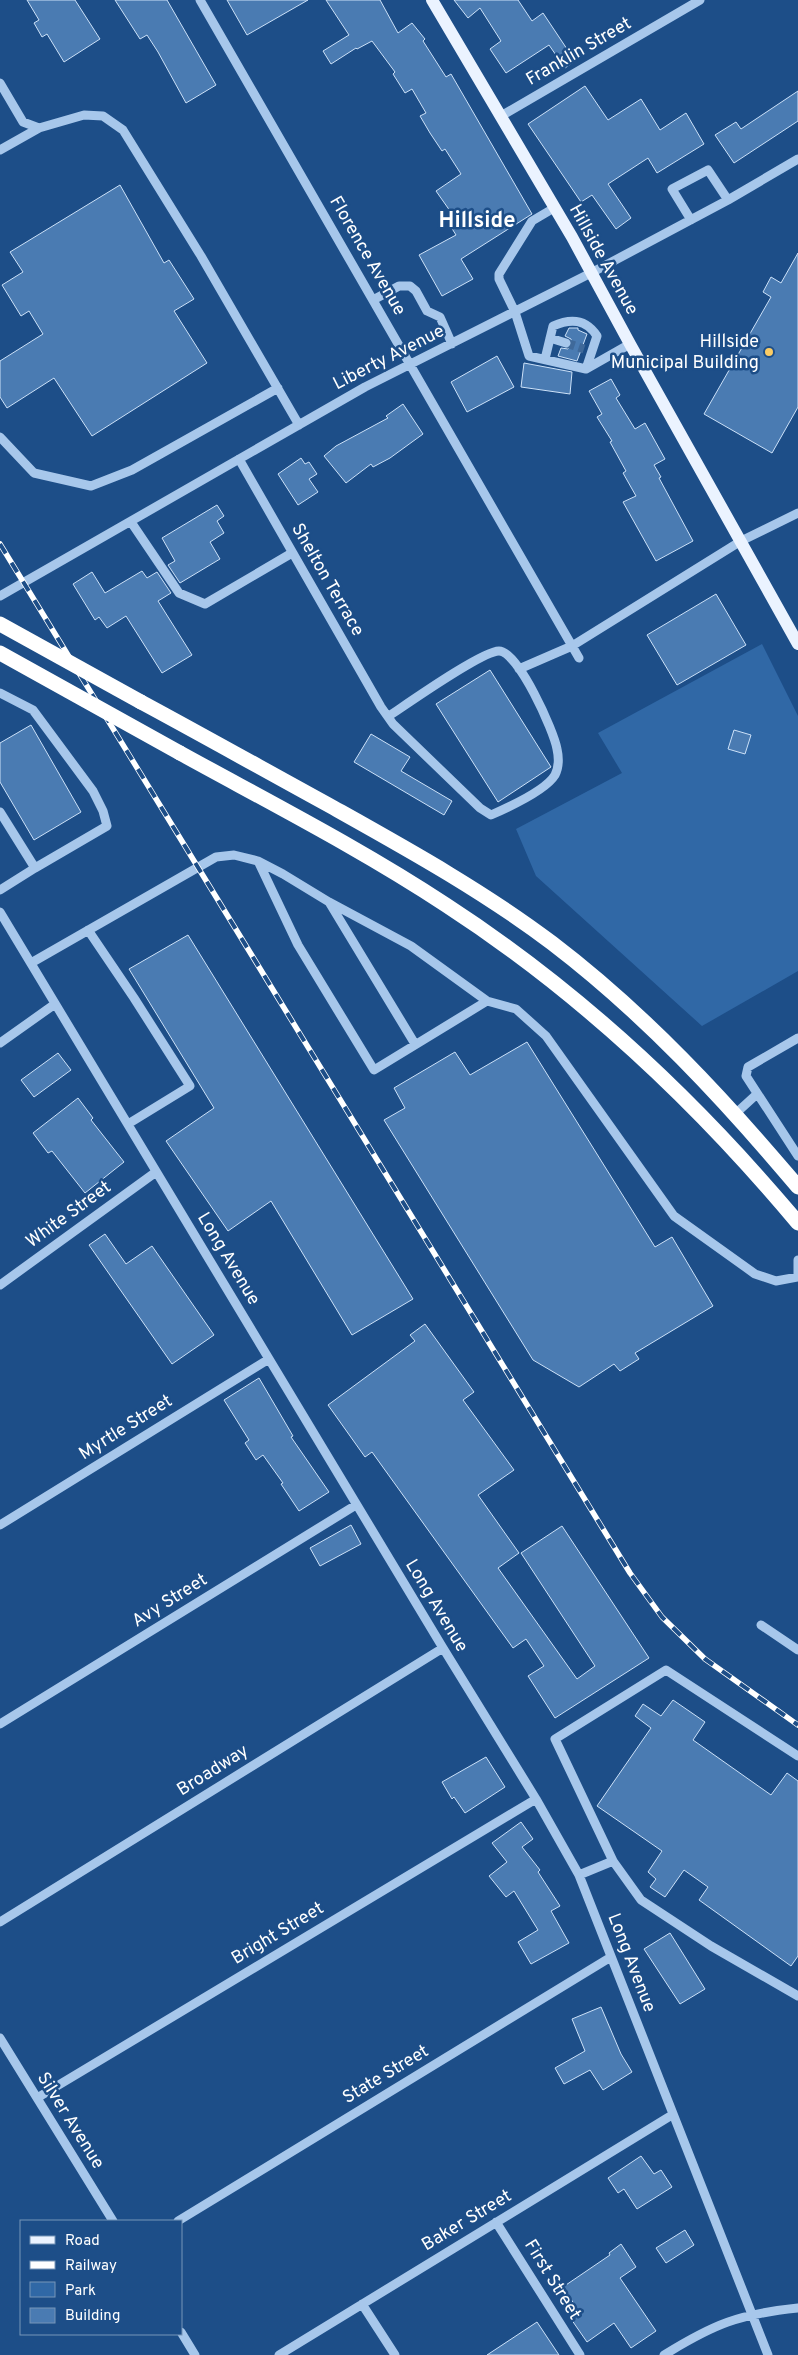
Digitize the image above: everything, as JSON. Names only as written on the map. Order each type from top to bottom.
[{"type":"highway","points":[[0,624],[396,842],[502,907],[552,943],[623,1002],[734,1115],[797,1184]]},
{"type":"highway","points":[[0,653],[392,870],[471,921],[528,962],[618,1036],[687,1100],[730,1144],[798,1222]]},
{"type":"main road","name":"Hillside Avenue","points":[[432,0],[591,273],[798,644]]},
{"type":"street","name":"Florence Avenue","points":[[200,0],[579,658]]},
{"type":"street","name":"Franklin Street","points":[[500,116],[700,0]]},
{"type":"street","points":[[0,83],[23,122],[39,128]]},
{"type":"street","points":[[0,150],[39,128],[84,114],[102,116],[123,130],[201,256],[299,425]]},
{"type":"street","name":"Liberty Avenue","points":[[2,593],[131,522],[365,388],[591,273],[728,200],[798,159]]},
{"type":"street","points":[[691,220],[672,189],[708,170],[728,200]]},
{"type":"street","points":[[554,208],[532,221],[500,274],[499,279],[515,312],[529,356],[586,369],[630,344]]},
{"type":"street","points":[[373,300],[399,286],[410,286],[416,291],[427,311],[440,317],[452,344]]},
{"type":"street","points":[[545,359],[553,326],[563,321],[572,320],[586,324],[598,336],[588,351],[586,369]]},
{"type":"street","points":[[550,338],[566,343]]},
{"type":"street","points":[[0,437],[34,473],[91,486],[132,470],[278,388]]},
{"type":"street","name":"Shelton Terrace","points":[[239,459],[378,702],[393,724],[480,808],[491,815],[515,804],[550,780],[556,774],[559,764],[557,748],[547,721],[519,669]]},
{"type":"street","points":[[388,716],[432,687],[496,651],[503,651],[511,657],[519,669],[572,646],[741,541],[798,513]]},
{"type":"street","points":[[131,522],[179,592],[205,604],[292,553]]},
{"type":"street","points":[[0,693],[33,710],[93,791],[103,811],[107,826],[0,890]]},
{"type":"street","points":[[0,812],[35,868]]},
{"type":"street","points":[[31,962],[216,857],[234,855],[258,861],[411,946],[487,1001],[516,1009],[546,1036],[674,1216],[755,1274],[776,1281],[798,1277],[798,1260]]},
{"type":"street","points":[[258,861],[298,945],[374,1070],[487,1001]]},
{"type":"street","points":[[329,902],[415,1044]]},
{"type":"street","name":"Long Avenue","points":[[0,912],[356,1505],[536,1799],[579,1875],[768,2355]]},
{"type":"street","points":[[88,930],[190,1086],[128,1124]]},
{"type":"street","points":[[0,1043],[55,1004]]},
{"type":"street","points":[[798,1038],[748,1066],[746,1076],[798,1155]]},
{"type":"street","points":[[734,1115],[757,1094]]},
{"type":"street","name":"White Street","points":[[0,1285],[156,1172]]},
{"type":"street","name":"Myrtle Street","points":[[0,1525],[269,1359]]},
{"type":"street","name":"Avy Street","points":[[0,1724],[356,1505]]},
{"type":"street","points":[[761,1624],[798,1650]]},
{"type":"street","name":"Broadway","points":[[0,1922],[443,1648]]},
{"type":"street","points":[[798,1756],[666,1670],[556,1739],[613,1861],[641,1900],[711,1946],[798,1996]]},
{"type":"street","name":"Bright Street","points":[[37,2098],[536,1799]]},
{"type":"street","points":[[579,1875],[613,1861]]},
{"type":"street","name":"State Street","points":[[180,2220],[611,1957]]},
{"type":"street","name":"Silver Avenue","points":[[0,2038],[112,2220]]},
{"type":"street","name":"Baker Street","points":[[279,2355],[672,2115]]},
{"type":"street","name":"First Street","points":[[496,2222],[580,2355]]},
{"type":"street","points":[[362,2304],[395,2355]]},
{"type":"street","points":[[664,2355],[708,2329],[730,2319],[798,2308]]},
{"type":"street","points":[[182,2334],[195,2355]]},
{"type":"green space","points":[[762,644],[798,716],[798,971],[702,1026],[536,876],[516,829],[622,773],[598,733]]},
{"type":"building","points":[[27,0],[75,0],[100,39],[64,62],[47,34],[42,37],[34,23],[39,20]]},
{"type":"building","points":[[115,0],[167,0],[216,85],[186,103],[147,35],[140,39]]},
{"type":"building","points":[[227,0],[308,0],[247,35]]},
{"type":"building","points":[[326,0],[380,0],[398,33],[412,23],[425,39],[423,41],[446,77],[451,74],[532,214],[461,259],[473,279],[442,296],[419,255],[456,235],[448,222],[455,218],[436,191],[461,174],[445,149],[442,151],[420,116],[426,113],[412,89],[405,93],[393,74],[395,72],[372,41],[356,48],[331,64],[323,51],[349,35]]},
{"type":"building","points":[[454,0],[518,0],[532,21],[543,13],[575,61],[565,68],[549,45],[506,73],[490,49],[501,41],[480,8],[468,18]]},
{"type":"building","points":[[585,86],[608,120],[641,99],[660,130],[686,113],[704,144],[657,173],[648,158],[608,184],[631,218],[616,229],[592,195],[581,202],[528,124]]},
{"type":"building","points":[[798,91],[798,121],[734,163],[715,135],[736,122],[741,129]]},
{"type":"building","points":[[120,185],[164,263],[169,260],[194,299],[174,311],[207,363],[92,436],[54,378],[7,408],[0,397],[0,361],[43,334],[29,311],[21,316],[2,285],[23,272],[10,252]]},
{"type":"building","name":"Hillside Municipal Building","points":[[798,253],[798,407],[772,453],[704,414],[771,297],[763,292],[771,277],[781,283]]},
{"type":"building","points":[[569,328],[578,328],[578,330],[587,334],[577,361],[558,356],[561,348],[568,349],[572,345],[571,339],[565,336]]},
{"type":"building","points":[[497,356],[514,387],[467,412],[451,382]]},
{"type":"building","points":[[524,363],[572,372],[570,394],[521,387]]},
{"type":"building","points":[[611,379],[620,395],[616,398],[635,429],[645,423],[665,459],[654,465],[693,541],[656,561],[623,502],[636,496],[623,473],[626,471],[610,442],[612,441],[597,417],[602,414],[589,391]]},
{"type":"building","points":[[403,404],[423,434],[390,458],[373,467],[371,464],[346,483],[324,456],[336,446],[388,418],[386,416]]},
{"type":"building","points":[[301,458],[305,464],[309,462],[317,474],[309,479],[318,492],[298,505],[278,474]]},
{"type":"building","points":[[217,505],[224,516],[217,521],[224,533],[210,542],[220,559],[180,583],[168,565],[175,561],[162,538]]},
{"type":"building","points":[[142,571],[147,578],[157,572],[171,593],[158,601],[192,655],[162,673],[126,616],[107,628],[99,617],[95,620],[73,584],[92,572],[105,593]]},
{"type":"building","points":[[716,594],[746,645],[677,685],[647,635]]},
{"type":"building","points":[[490,670],[551,767],[498,802],[436,704]]},
{"type":"building","points":[[31,725],[81,812],[34,840],[0,782],[0,743]]},
{"type":"building","points":[[734,730],[751,735],[745,754],[728,749]]},
{"type":"building","points":[[371,734],[410,757],[401,771],[452,801],[444,815],[354,762]]},
{"type":"building","points":[[188,935],[413,1299],[352,1335],[271,1201],[228,1231],[166,1141],[214,1108],[129,969]]},
{"type":"building","points":[[527,1042],[655,1247],[672,1237],[713,1306],[635,1353],[639,1359],[620,1371],[614,1364],[579,1387],[533,1360],[384,1120],[405,1108],[394,1088],[455,1052],[470,1075]]},
{"type":"building","points":[[58,1053],[71,1070],[34,1097],[21,1080]]},
{"type":"building","points":[[78,1098],[93,1118],[91,1120],[124,1162],[85,1193],[52,1151],[48,1153],[33,1133]]},
{"type":"building","points":[[105,1234],[126,1264],[152,1246],[214,1335],[172,1364],[89,1245]]},
{"type":"building","points":[[425,1324],[474,1392],[463,1400],[514,1470],[478,1495],[519,1553],[498,1568],[577,1679],[595,1666],[521,1553],[562,1526],[649,1658],[555,1718],[528,1676],[544,1666],[526,1639],[513,1648],[372,1452],[365,1457],[328,1405],[415,1341],[410,1335]]},
{"type":"building","points":[[259,1378],[293,1436],[291,1437],[329,1492],[299,1511],[281,1484],[283,1483],[263,1455],[256,1460],[245,1443],[249,1440],[224,1400]]},
{"type":"building","points":[[351,1525],[361,1544],[320,1566],[310,1548]]},
{"type":"building","points":[[673,1700],[705,1722],[693,1740],[771,1795],[787,1773],[798,1781],[798,1956],[791,1966],[699,1900],[708,1887],[684,1870],[665,1897],[650,1887],[656,1879],[648,1872],[662,1851],[597,1806],[651,1728],[635,1716],[643,1704],[661,1716]]},
{"type":"building","points":[[486,1757],[505,1787],[465,1813],[454,1797],[452,1799],[442,1782]]},
{"type":"building","points":[[521,1822],[533,1839],[522,1847],[540,1870],[538,1872],[560,1906],[551,1911],[569,1943],[531,1964],[518,1942],[538,1930],[514,1891],[506,1897],[489,1876],[507,1862],[492,1843]]},
{"type":"building","points":[[670,1933],[705,1989],[680,2004],[644,1949]]},
{"type":"building","points":[[601,2007],[621,2054],[632,2072],[603,2090],[590,2070],[564,2084],[555,2068],[585,2051],[572,2019]]},
{"type":"building","points":[[641,2156],[654,2174],[661,2170],[672,2187],[637,2209],[624,2189],[618,2193],[608,2178]]},
{"type":"building","points":[[685,2230],[694,2245],[666,2263],[656,2248]]},
{"type":"building","points":[[621,2244],[636,2267],[620,2278],[656,2331],[631,2348],[614,2323],[587,2342],[569,2316],[578,2310],[563,2287],[610,2255],[609,2253]]},
{"type":"building","points":[[537,2322],[559,2355],[487,2355]]},
{"type":"tunnel","points":[[566,343],[584,349]]},
{"type":"railway","points":[[0,544],[630,1573],[662,1617],[705,1659],[798,1725]]},
{"type":"place","name":"Hillside Municipal Building","points":[[769,352]]},
{"type":"district","name":"Hillside","points":[[477,221]]}]
